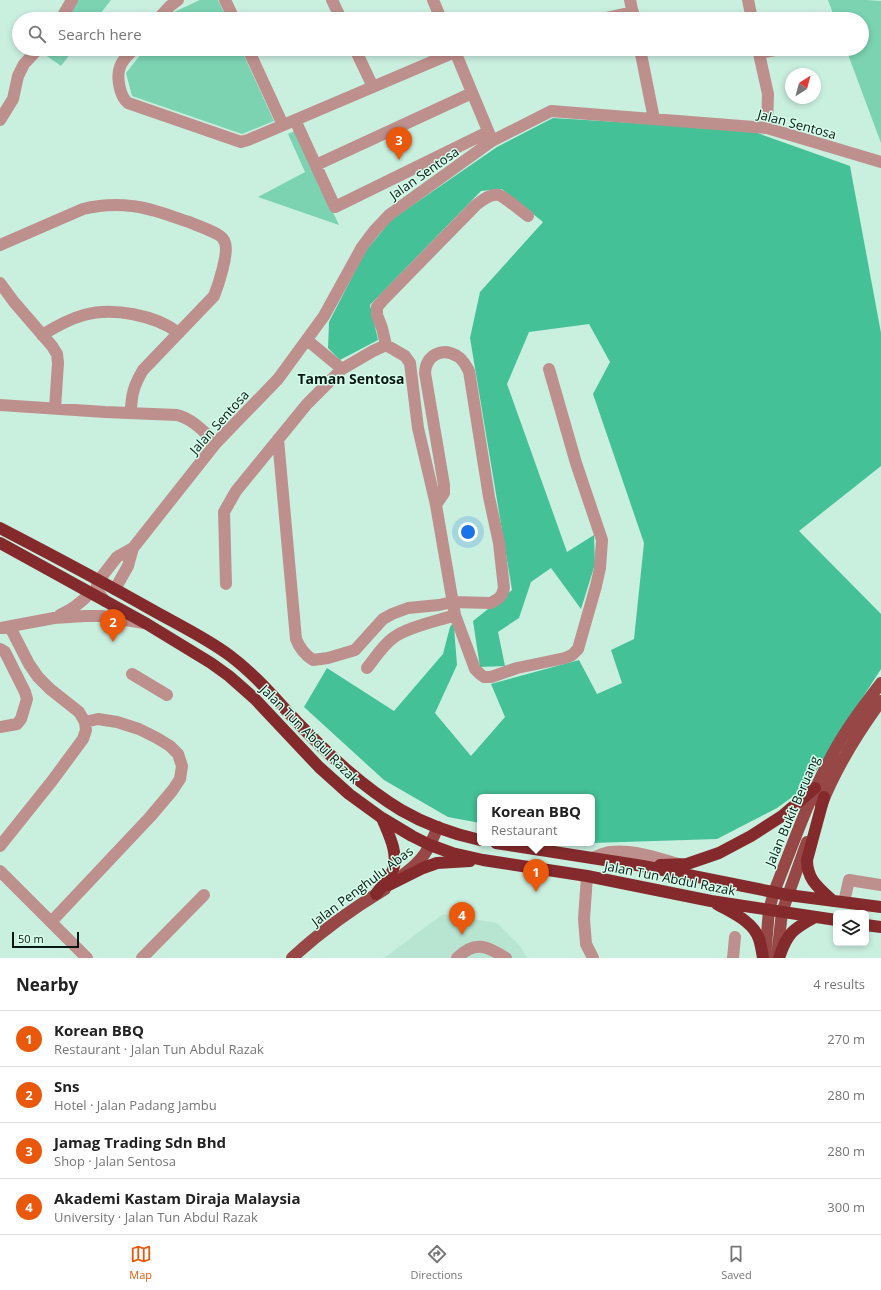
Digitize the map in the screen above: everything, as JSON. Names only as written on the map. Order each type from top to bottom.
[{"type":"highway","name":"Jalan Tun Abdul Razak","points":[[0,528],[100,580],[205,639],[229,655],[256,678],[330,755],[362,784],[419,820],[477,839]]},
{"type":"highway","name":"Jalan Tun Abdul Razak","points":[[0,543],[148,624],[211,663],[229,676],[255,699],[319,767],[349,794],[382,818],[430,845],[452,853],[483,860],[587,876],[711,901],[833,920]]},
{"type":"highway","points":[[643,866],[687,864],[719,854],[782,816],[815,788]]},
{"type":"highway","points":[[824,797],[807,860],[807,869],[811,878],[817,885],[839,902]]},
{"type":"highway","points":[[376,894],[392,871],[394,863],[393,848],[382,818]]},
{"type":"highway","name":"Jalan Tun Abdul Razak","points":[[515,846],[643,866],[788,895],[881,907]]},
{"type":"highway","points":[[389,886],[423,868],[437,863],[483,860]]},
{"type":"highway","points":[[711,901],[738,916],[755,931],[759,939],[764,958]]},
{"type":"highway","points":[[778,958],[784,942],[790,934],[800,925],[815,917]]},
{"type":"main road","name":"Jalan Bukit Beruang","points":[[764,958],[769,910],[774,892],[815,788],[845,732],[881,683]]},
{"type":"main road","name":"Jalan Bukit Beruang","points":[[778,958],[782,912],[824,797],[857,733],[881,701]]},
{"type":"main road","name":"Jalan Penghulu Abas","points":[[292,958],[335,923],[389,886],[418,863],[424,856],[438,827]]},
{"type":"street","points":[[65,12],[72,0]]},
{"type":"street","points":[[164,12],[178,0]]},
{"type":"street","points":[[225,0],[231,12]]},
{"type":"street","points":[[332,0],[338,12]]},
{"type":"street","points":[[433,0],[438,12]]},
{"type":"street","points":[[630,0],[633,12]]},
{"type":"street","points":[[748,0],[751,12]]},
{"type":"street","points":[[0,120],[13,99],[18,76],[24,64],[31,56]]},
{"type":"street","points":[[128,56],[122,63],[119,74],[121,94],[124,100],[128,103],[241,142],[373,87],[441,56]]},
{"type":"street","points":[[251,56],[282,125]]},
{"type":"street","points":[[358,56],[373,87]]},
{"type":"street","points":[[295,120],[335,207],[490,136],[457,56]]},
{"type":"street","points":[[641,56],[654,119]]},
{"type":"street","points":[[760,56],[768,94],[767,128]]},
{"type":"street","points":[[316,165],[472,93]]},
{"type":"street","name":"Jalan Sentosa","points":[[100,580],[117,557],[133,548],[216,443],[278,379],[324,316],[362,247],[379,226],[389,215],[490,136],[551,111],[767,128],[881,162]]},
{"type":"street","points":[[528,216],[500,195],[493,195],[484,198],[382,300],[377,307],[377,315],[386,345],[405,356],[410,363],[418,428],[436,505],[455,615],[475,669],[484,676],[492,677],[517,668],[565,658],[572,655],[578,649],[600,568],[602,540],[576,463],[549,369]]},
{"type":"street","points":[[0,245],[83,209],[100,206],[131,206],[153,210],[217,234],[223,238],[226,251],[214,296],[143,370],[137,379],[133,390],[131,413]]},
{"type":"street","points":[[0,283],[57,354],[55,408]]},
{"type":"street","points":[[42,335],[85,314],[100,312],[122,312],[155,320],[173,328],[179,333]]},
{"type":"street","points":[[307,340],[342,370]]},
{"type":"street","points":[[226,584],[224,512],[236,491],[307,404],[342,370],[373,351],[386,345]]},
{"type":"street","points":[[278,439],[296,639],[306,656],[314,660],[328,658],[355,650],[384,620],[392,614],[408,608],[439,605],[452,602],[491,604],[502,594],[504,588],[499,543],[489,497],[481,438],[469,371],[458,356],[443,352],[435,354],[427,362],[426,367],[444,485],[444,493],[436,505]]},
{"type":"street","points":[[0,405],[177,415],[192,421],[216,443]]},
{"type":"street","name":"Jalan Sentosa","points":[[116,589],[128,566],[133,548]]},
{"type":"street","points":[[100,580],[97,585],[97,591],[105,601]]},
{"type":"street","points":[[54,618],[73,609],[82,602],[90,592]]},
{"type":"street","points":[[367,668],[388,642],[394,637],[404,631],[455,615]]},
{"type":"street","points":[[0,846],[52,781],[83,739],[86,730],[85,722],[79,712],[50,689],[38,677],[5,628],[54,618],[85,616],[101,616],[148,624]]},
{"type":"street","points":[[0,649],[5,652],[27,699],[21,719],[17,724],[0,727]]},
{"type":"street","points":[[132,674],[167,695]]},
{"type":"street","points":[[51,922],[150,817],[180,779],[182,766],[178,754],[170,746],[157,738],[139,729],[117,722],[98,719],[85,722]]},
{"type":"street","points":[[592,858],[609,852],[619,852],[657,857],[679,864]]},
{"type":"street","points":[[0,871],[87,958]]},
{"type":"street","points":[[587,876],[584,919],[586,944],[593,958]]},
{"type":"street","points":[[839,902],[849,880],[881,885]]},
{"type":"street","points":[[142,958],[204,895]]},
{"type":"street","points":[[733,958],[735,937]]},
{"type":"street","points":[[457,958],[464,951],[475,946],[493,950],[506,958]]},
{"type":"shaded area","points":[[443,914],[497,923],[520,946],[527,958],[384,958]]},
{"type":"green space","points":[[71,0],[111,0],[102,12],[62,12]]},
{"type":"green space","points":[[200,0],[218,0],[224,12],[174,12]]},
{"type":"green space","points":[[828,0],[881,1],[881,143],[849,56],[869,56],[869,12],[832,12]]},
{"type":"green space","points":[[47,56],[69,56],[61,66]]},
{"type":"green space","points":[[139,56],[244,56],[274,121],[242,134],[132,96],[126,73]]},
{"type":"green space","points":[[553,118],[749,130],[850,166],[881,333],[881,466],[799,531],[881,614],[881,669],[806,787],[777,808],[717,839],[595,843],[595,794],[477,794],[477,822],[448,817],[384,780],[304,707],[327,668],[394,711],[443,654],[452,624],[454,627],[457,665],[435,713],[471,756],[505,717],[491,684],[579,660],[597,694],[622,683],[611,650],[634,639],[644,543],[593,394],[610,362],[589,324],[529,332],[507,384],[567,552],[594,535],[595,564],[581,609],[551,568],[531,582],[519,618],[498,632],[505,666],[480,667],[473,621],[512,590],[470,338],[480,292],[543,222],[502,189],[481,191],[370,305],[378,340],[340,360],[328,348],[329,322],[365,252],[391,220],[497,147]]},
{"type":"green space","points":[[295,131],[339,225],[258,197],[305,172],[288,134]]},
{"type":"place","name":"Jamag Trading Sdn Bhd","points":[[399,160]]},
{"type":"place","name":"Sns","points":[[113,642]]},
{"type":"place","name":"Korean BBQ","points":[[536,892]]},
{"type":"place","name":"Akademi Kastam Diraja Malaysia","points":[[462,935]]},
{"type":"district","name":"Taman Sentosa","points":[[351,379]]}]
